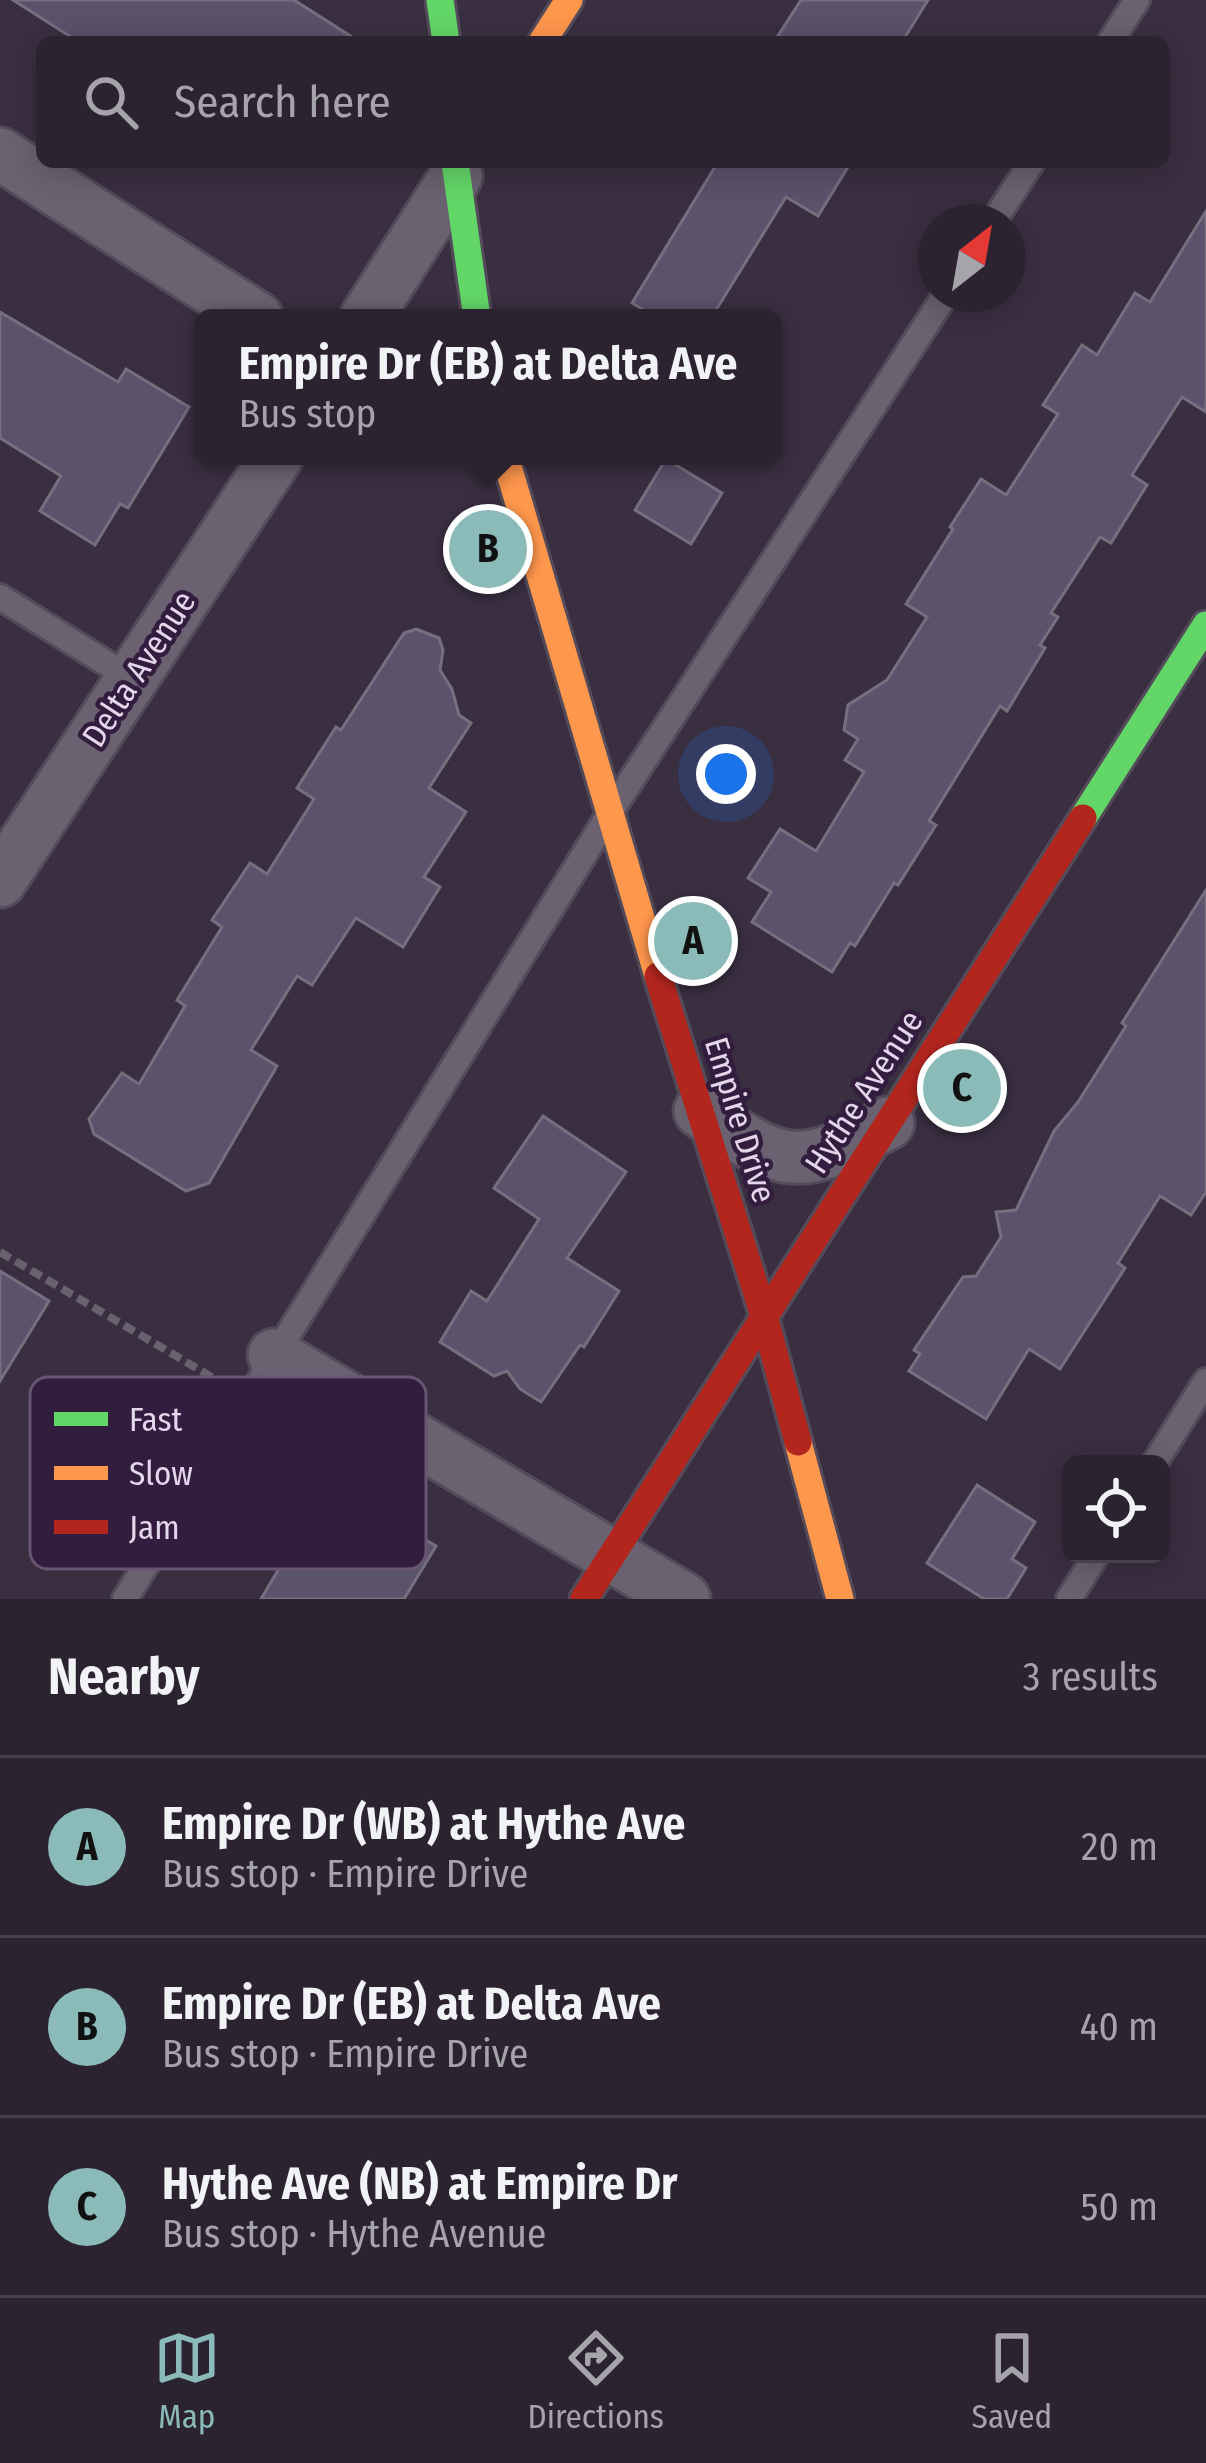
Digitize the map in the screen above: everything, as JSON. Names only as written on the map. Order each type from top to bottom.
[{"type":"street","points":[[440,0],[445,36]]},
{"type":"street","points":[[546,36],[569,0]]},
{"type":"street","points":[[0,154],[243,309]]},
{"type":"street","points":[[372,309],[458,168]]},
{"type":"street","points":[[459,168],[476,309]]},
{"type":"street","name":"Delta Avenue","points":[[0,881],[271,465]]},
{"type":"street","name":"Empire Drive","points":[[508,465],[608,816],[764,1316],[840,1599]]},
{"type":"street","name":"Hythe Avenue","points":[[584,1599],[1206,625]]},
{"type":"street","points":[[700,1111],[771,1154],[804,1159],[836,1152],[888,1123]]},
{"type":"street","points":[[274,1355],[311,1377]]},
{"type":"street","points":[[426,1445],[684,1599]]},
{"type":"lane","points":[[1114,36],[1137,0]]},
{"type":"lane","points":[[1005,204],[1028,168]]},
{"type":"lane","points":[[260,1377],[608,816],[934,312]]},
{"type":"lane","points":[[0,597],[132,679]]},
{"type":"lane","points":[[1160,1455],[1206,1381]]},
{"type":"lane","points":[[1069,1599],[1091,1563]]},
{"type":"lane","points":[[125,1599],[143,1569]]},
{"type":"path","points":[[0,1252],[210,1377]]},
{"type":"building","points":[[13,0],[294,0],[351,36],[70,36]]},
{"type":"building","points":[[801,0],[928,0],[906,36],[778,36]]},
{"type":"building","points":[[714,168],[847,168],[818,216],[786,197],[717,309],[642,309],[632,303]]},
{"type":"building","points":[[1206,211],[1206,412],[1182,397],[1132,475],[1147,485],[1111,543],[1100,537],[1051,613],[1058,617],[1040,645],[1045,648],[1007,711],[1000,706],[929,821],[936,825],[855,946],[850,943],[832,972],[752,922],[771,892],[748,878],[780,829],[816,851],[864,772],[845,760],[858,739],[844,730],[848,705],[887,680],[927,617],[906,604],[950,527],[981,479],[1006,495],[1058,414],[1043,405],[1082,345],[1097,355],[1135,293],[1150,302]]},
{"type":"building","points":[[0,312],[118,382],[126,369],[189,407],[128,508],[120,504],[95,545],[40,511],[61,476],[0,438]]},
{"type":"building","points":[[662,465],[676,465],[722,493],[691,544],[635,510]]},
{"type":"building","points":[[416,629],[439,638],[443,650],[440,670],[452,689],[459,715],[471,723],[429,788],[466,812],[424,877],[440,887],[403,947],[356,918],[312,985],[297,976],[251,1050],[277,1066],[209,1183],[186,1191],[94,1134],[89,1119],[122,1073],[139,1084],[185,1006],[177,1000],[222,927],[212,920],[250,863],[267,874],[314,799],[297,788],[404,633]]},
{"type":"building","points":[[1206,890],[1206,1192],[1191,1215],[1160,1196],[1118,1263],[1125,1268],[1060,1369],[1029,1349],[986,1419],[909,1371],[920,1354],[914,1350],[963,1277],[976,1276],[1001,1237],[996,1212],[1016,1210],[1054,1131],[1126,1026],[1122,1023]]},
{"type":"building","points":[[543,1116],[626,1172],[567,1258],[619,1291],[541,1402],[520,1389],[507,1371],[494,1376],[440,1342],[471,1291],[487,1301],[539,1219],[494,1188]]},
{"type":"building","points":[[0,1271],[49,1301],[0,1381]]},
{"type":"building","points":[[977,1485],[1035,1522],[1012,1559],[1026,1568],[1007,1599],[984,1599],[927,1563]]},
{"type":"building","points":[[426,1540],[436,1546],[426,1563]]},
{"type":"building","points":[[279,1569],[422,1569],[404,1599],[261,1599]]},
{"type":"traffic: fast","points":[[440,0],[445,36]]},
{"type":"traffic: fast","points":[[456,168],[476,309]]},
{"type":"traffic: fast","points":[[1083,818],[1206,625]]},
{"type":"traffic: slow","points":[[546,36],[569,0]]},
{"type":"traffic: slow","points":[[508,465],[658,976]]},
{"type":"traffic: slow","points":[[798,1442],[840,1599]]},
{"type":"traffic: jam","points":[[584,1599],[1083,818]]},
{"type":"traffic: jam","points":[[658,976],[764,1316],[798,1442]]},
{"type":"place","name":"Empire Dr (EB) at Delta Ave","points":[[488,549]]},
{"type":"place","name":"Empire Dr (WB) at Hythe Ave","points":[[693,941]]},
{"type":"place","name":"Hythe Ave (NB) at Empire Dr","points":[[962,1088]]}]
